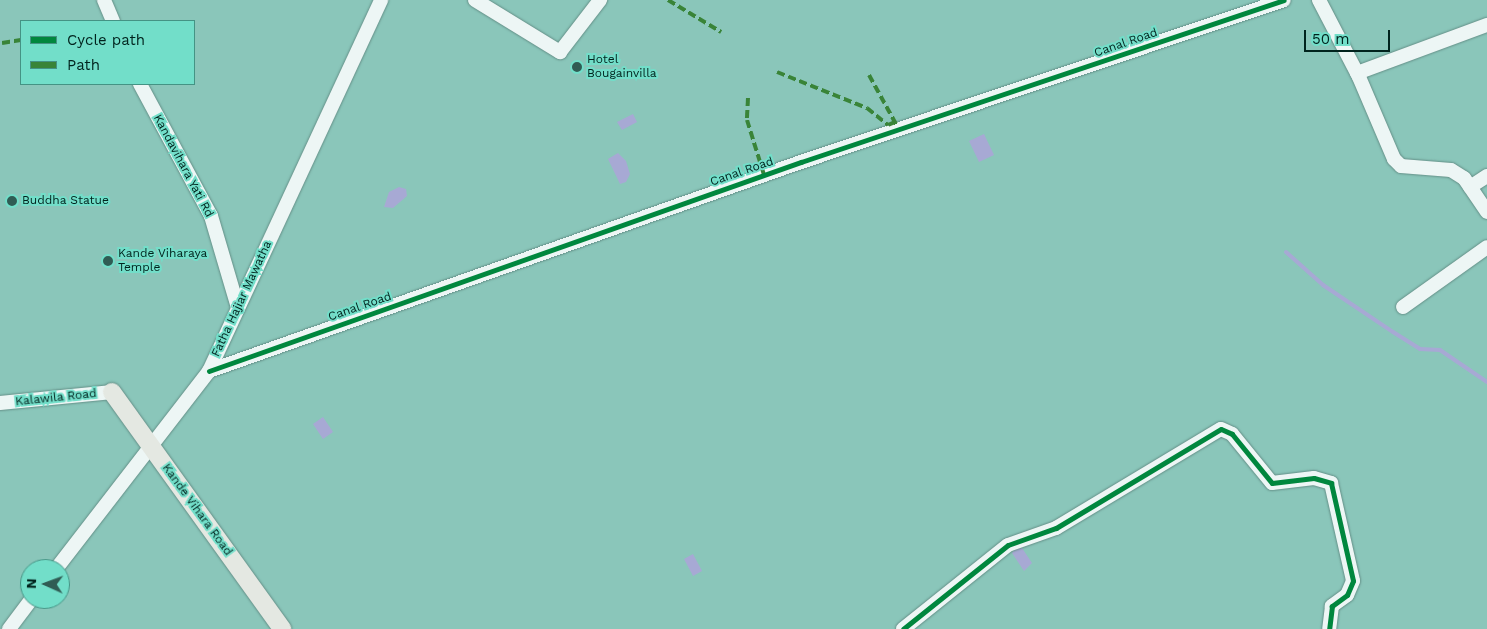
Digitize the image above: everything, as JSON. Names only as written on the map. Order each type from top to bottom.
[{"type":"main road","name":"Kande Vihara Road","points":[[112,392],[282,629]]},
{"type":"street","points":[[104,0],[113,20]]},
{"type":"street","name":"Fatha Hajiar Mawatha","points":[[64,559],[209,371],[381,0]]},
{"type":"street","points":[[475,0],[560,52],[600,0]]},
{"type":"street","name":"Canal Road","points":[[209,371],[801,162],[1284,0]]},
{"type":"street","points":[[1319,0],[1357,72],[1394,159],[1401,166],[1451,170],[1464,178],[1487,212]]},
{"type":"street","points":[[1357,72],[1487,25]]},
{"type":"street","name":"Kandavihara Yati Rd","points":[[141,85],[211,216],[238,308]]},
{"type":"street","points":[[1470,187],[1487,176]]},
{"type":"street","points":[[1402,307],[1487,247]]},
{"type":"street","name":"Kalawila Road","points":[[0,403],[112,392]]},
{"type":"street","points":[[912,627],[1008,545],[1056,528],[1221,429],[1232,434],[1272,483],[1314,478],[1331,483],[1353,581],[1347,595],[1332,606],[1330,629]]},
{"type":"street","points":[[9,629],[24,609]]},
{"type":"water","points":[[633,114],[637,122],[622,130],[617,122]]},
{"type":"water","points":[[984,134],[994,155],[979,162],[969,141]]},
{"type":"water","points":[[618,153],[626,161],[630,174],[626,182],[620,184],[608,159]]},
{"type":"water","points":[[399,187],[406,189],[407,196],[393,208],[384,207],[389,192]]},
{"type":"water","points":[[323,417],[333,432],[323,439],[313,424]]},
{"type":"water","points":[[1015,548],[1022,548],[1032,563],[1024,571],[1012,553]]},
{"type":"water","points":[[693,554],[702,571],[693,576],[684,559]]},
{"type":"waterway","points":[[1286,252],[1323,285],[1393,332],[1420,349],[1440,350],[1487,382]]},
{"type":"marked path","points":[[668,0],[721,32]]},
{"type":"marked path","points":[[2,43],[20,40]]},
{"type":"marked path","points":[[777,72],[867,108],[888,125],[895,122]]},
{"type":"marked path","points":[[869,75],[897,126]]},
{"type":"marked path","points":[[748,98],[747,120],[764,175]]},
{"type":"cycle path","points":[[209,371],[801,162],[1284,0]]},
{"type":"cycle path","points":[[903,629],[1008,545],[1056,528],[1221,429],[1232,434],[1272,483],[1314,478],[1331,483],[1353,581],[1347,595],[1332,606],[1329,629]]},
{"type":"place","name":"Hotel Bougainvilla","points":[[577,67]]},
{"type":"place","name":"Buddha Statue","points":[[12,201]]},
{"type":"place","name":"Kande Viharaya Temple","points":[[108,261]]}]
